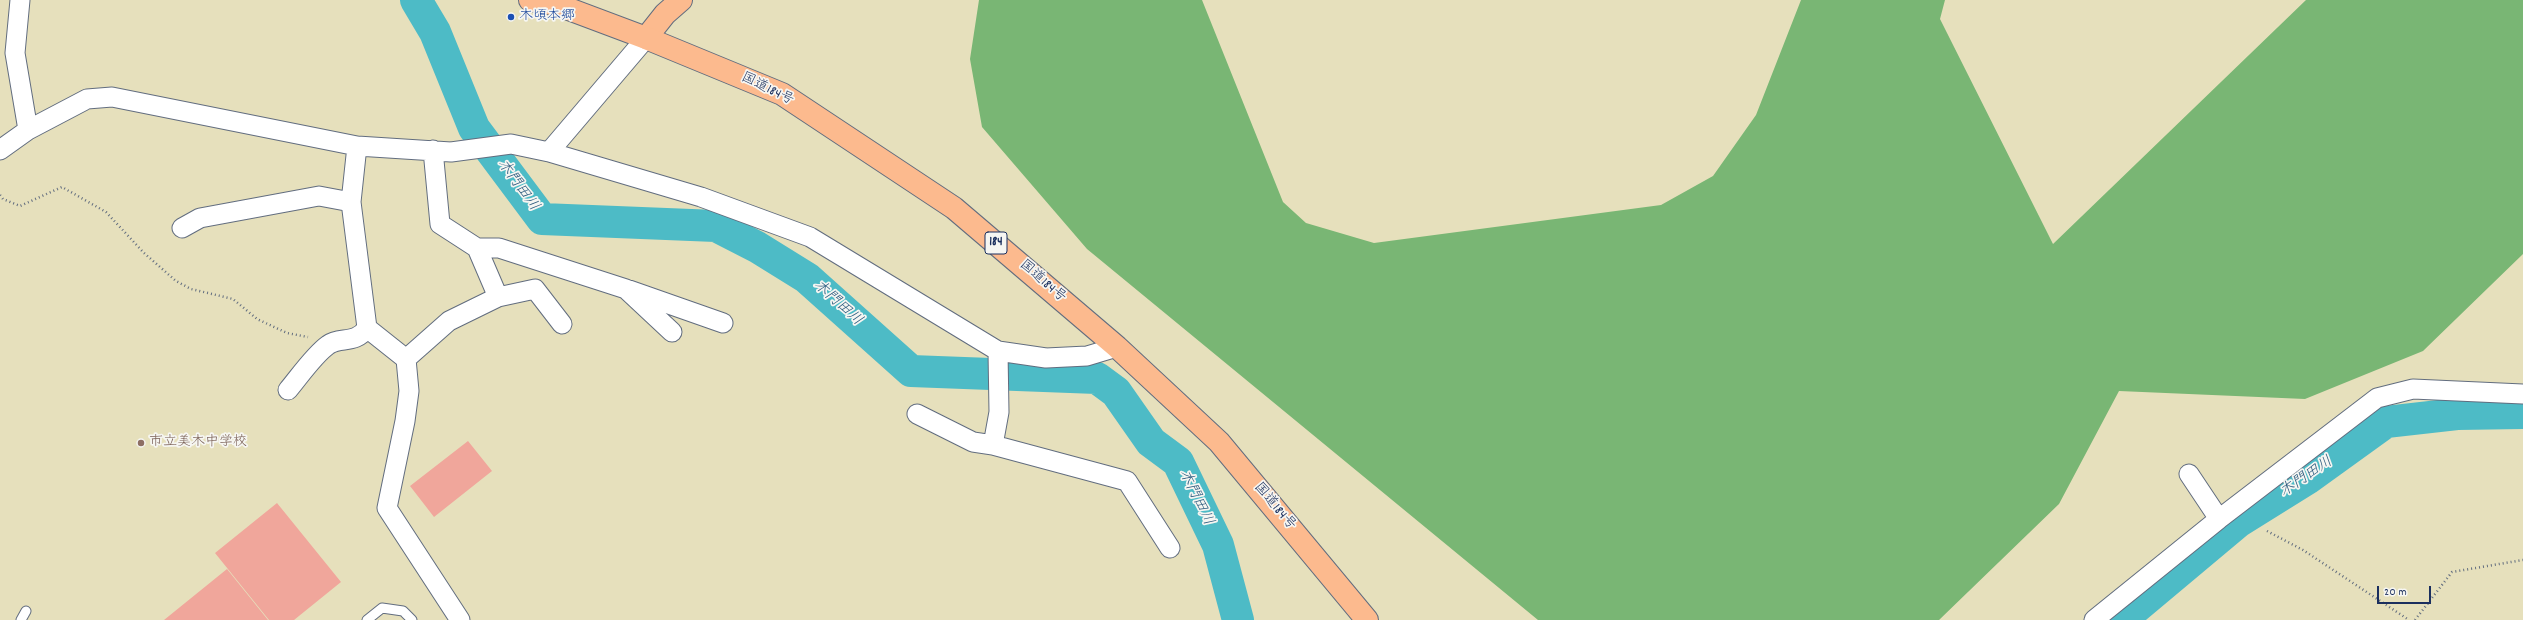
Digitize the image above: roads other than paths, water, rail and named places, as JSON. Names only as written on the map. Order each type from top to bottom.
[{"type":"main road","name":"国道184号","points":[[530,0],[558,5],[646,38],[782,94],[954,208],[1117,347],[1220,442],[1367,620]]},
{"type":"main road","points":[[646,38],[665,14],[681,0]]},
{"type":"street","points":[[20,0],[15,54],[28,130]]},
{"type":"street","points":[[549,152],[646,38]]},
{"type":"street","points":[[0,150],[28,130],[88,99],[112,97],[358,146],[471,151],[511,144],[549,152],[702,197],[810,237],[998,351],[1046,358],[1087,356],[1117,347]]},
{"type":"street","points":[[288,390],[328,344],[351,340],[362,335],[367,328],[351,202],[358,146]]},
{"type":"street","points":[[433,150],[440,224],[477,248],[498,248],[626,289],[723,323]]},
{"type":"street","points":[[182,228],[200,218],[319,196],[351,202]]},
{"type":"street","points":[[477,248],[498,297]]},
{"type":"street","points":[[406,359],[449,321],[498,297],[535,289],[562,324]]},
{"type":"street","points":[[626,289],[672,332]]},
{"type":"street","points":[[367,328],[406,359],[409,391],[405,421],[387,508],[450,617]]},
{"type":"street","points":[[993,445],[999,412],[998,351]]},
{"type":"street","points":[[2094,620],[2219,519],[2377,398],[2413,389],[2523,394]]},
{"type":"street","points":[[917,414],[973,442],[993,445],[1127,481],[1170,548]]},
{"type":"street","points":[[2189,474],[2219,519]]},
{"type":"lane","points":[[367,620],[382,608],[403,612],[412,620]]},
{"type":"lane","points":[[21,620],[26,610]]},
{"type":"waterway","name":"木門田川","points":[[416,0],[435,32],[474,128],[542,219],[716,226],[757,247],[807,278],[911,371],[1097,378],[1116,392],[1151,442],[1178,462],[1218,545],[1238,620]]},
{"type":"waterway","name":"木門田川","points":[[2121,620],[2238,522],[2307,479],[2386,422],[2457,414],[2523,413]]},
{"type":"place","name":"木頃本郷","points":[[511,17]]},
{"type":"place","name":"市立美木中学校","points":[[141,443]]}]
